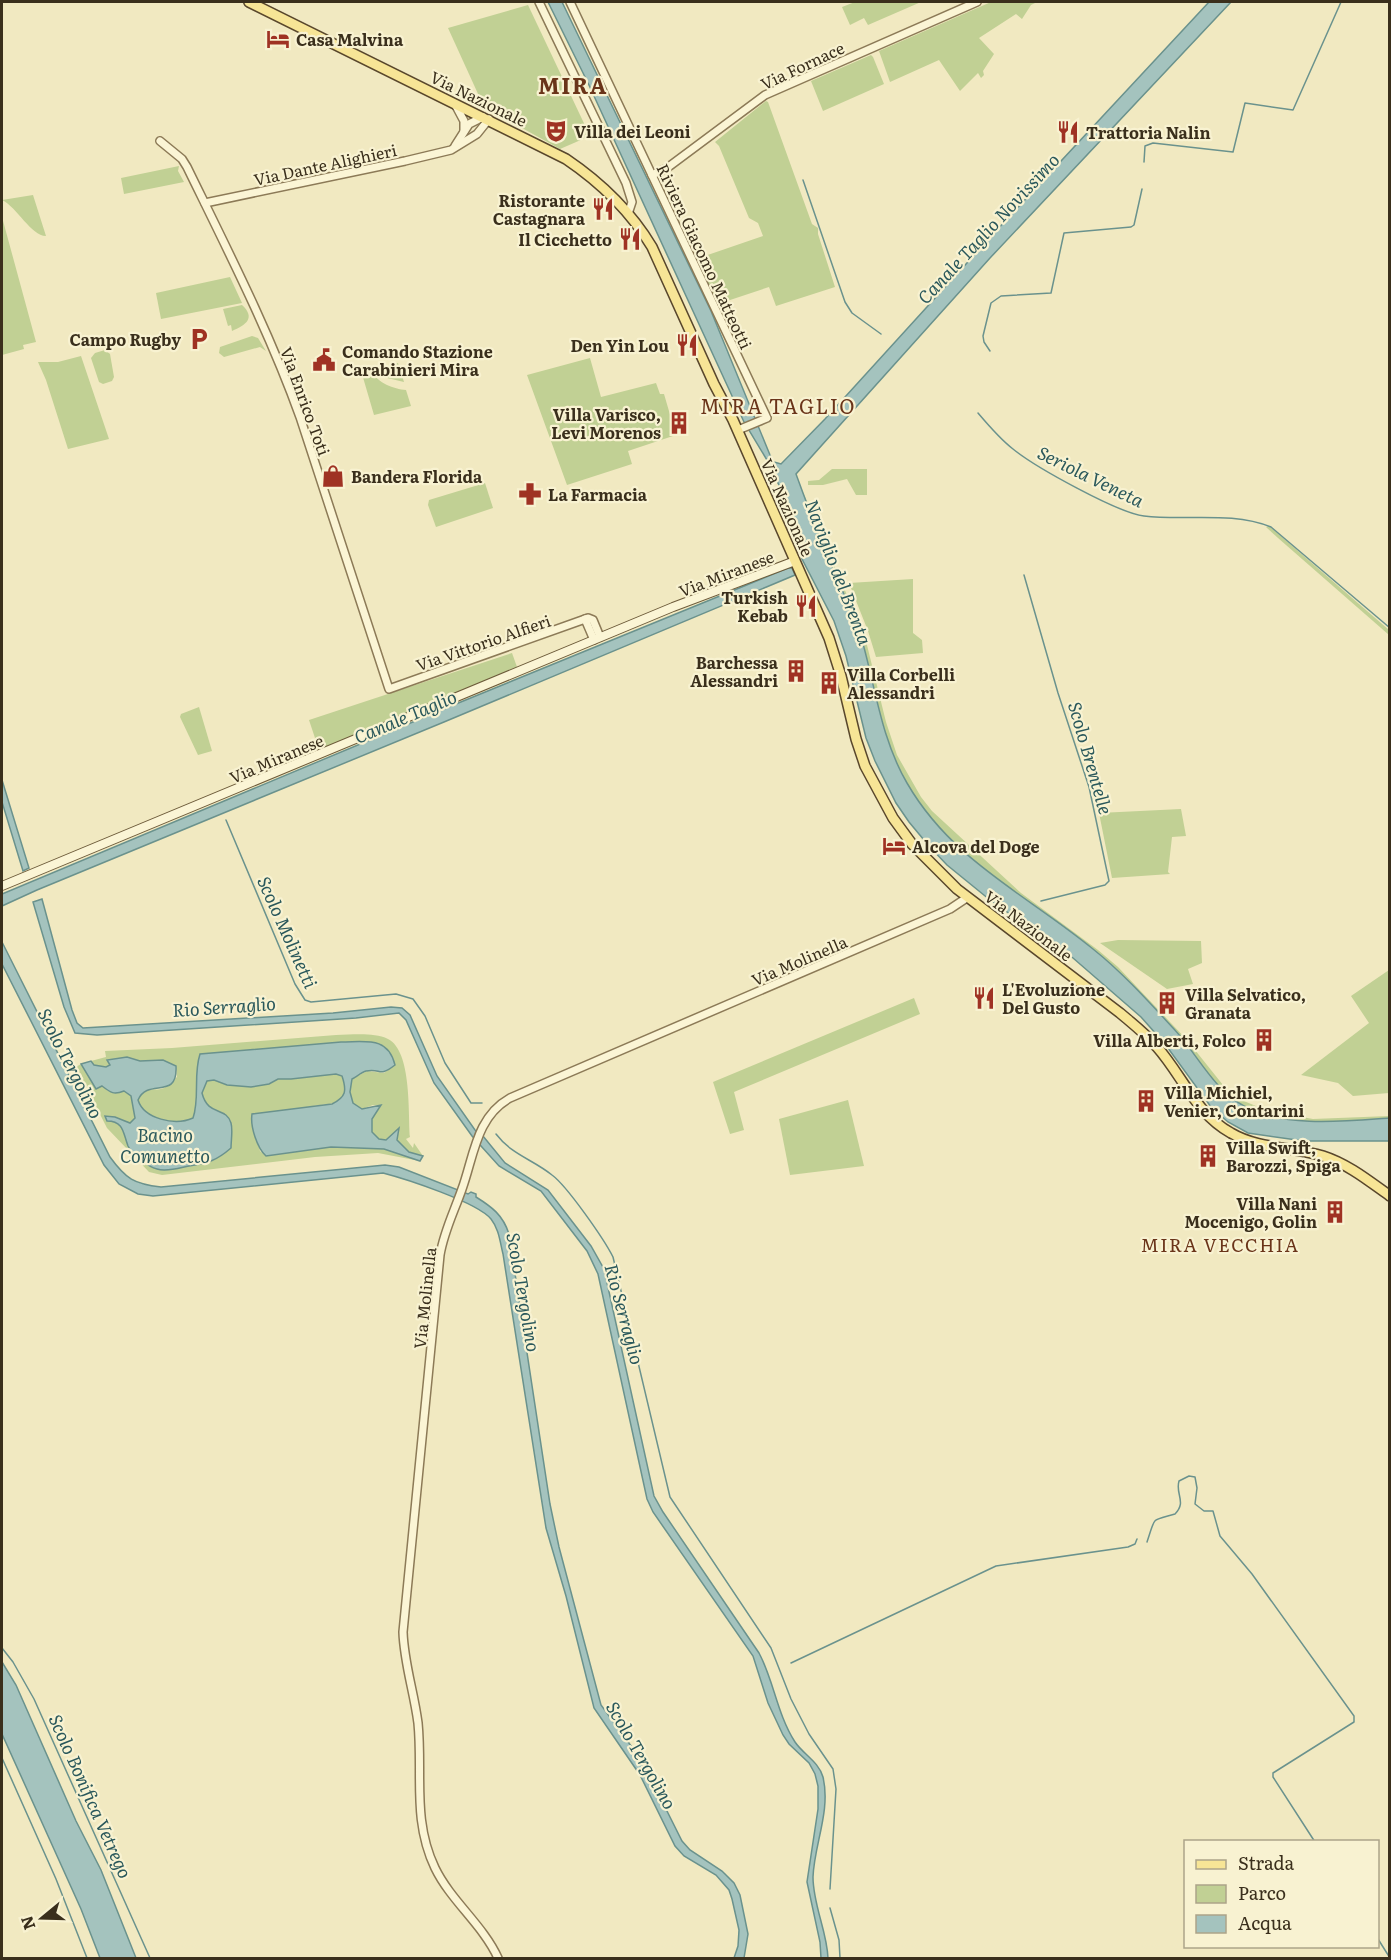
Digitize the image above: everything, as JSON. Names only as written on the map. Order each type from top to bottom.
[{"type":"main road","name":"Via Nazionale","points":[[249,2],[566,159],[580,169],[628,214],[652,247],[742,429],[833,648],[865,766],[892,818],[912,844],[946,879],[968,897],[1120,1012],[1157,1047],[1197,1102],[1222,1128],[1252,1142],[1313,1153],[1341,1164],[1389,1196]]},
{"type":"main road","name":"Via Miranese","points":[[2,886],[597,639],[796,562]]},
{"type":"street","points":[[539,2],[624,178],[632,202],[628,214]]},
{"type":"street","name":"Riviera Giacomo Matteotti","points":[[570,2],[767,418],[742,429]]},
{"type":"street","name":"Via Fornace","points":[[652,175],[667,168],[765,95],[976,2]]},
{"type":"street","points":[[455,103],[464,121],[464,133]]},
{"type":"street","points":[[451,150],[470,124],[486,118]]},
{"type":"street","name":"Via Dante Alighieri","points":[[205,203],[451,150],[477,134],[486,118]]},
{"type":"street","name":"Via Enrico Toti","points":[[160,141],[182,159],[251,300],[292,393],[389,689]]},
{"type":"street","name":"Via Vittorio Alfieri","points":[[389,689],[585,619],[597,639]]},
{"type":"street","name":"Via Molinella","points":[[498,1959],[490,1943],[446,1887],[434,1865],[424,1838],[419,1800],[418,1726],[403,1647],[440,1255],[445,1232],[462,1188],[472,1149],[496,1108],[510,1098],[950,909],[968,897]]},
{"type":"green space","points":[[855,2],[921,2],[868,25],[864,18],[850,25],[842,7]]},
{"type":"green space","points":[[991,2],[1037,2],[1031,5],[1022,19],[1016,14],[979,38],[994,54],[981,78],[978,73],[960,91],[939,60],[890,82],[879,51]]},
{"type":"green space","points":[[528,5],[590,136],[560,149],[484,107],[448,28]]},
{"type":"green space","points":[[871,55],[884,84],[823,111],[811,81]]},
{"type":"green space","points":[[766,101],[812,224],[818,228],[835,287],[776,306],[769,287],[718,304],[696,259],[763,236],[758,223],[749,218],[719,146],[715,142]]},
{"type":"green space","points":[[179,166],[178,171],[184,182],[124,194],[121,178]]},
{"type":"green space","points":[[33,195],[46,236],[35,231],[2,200]]},
{"type":"green space","points":[[2,217],[36,342],[23,345],[24,349],[2,355]]},
{"type":"green space","points":[[230,277],[242,303],[161,319],[156,293]]},
{"type":"green space","points":[[242,305],[248,314],[248,321],[232,331],[231,325],[228,326],[223,309]]},
{"type":"green space","points":[[252,336],[258,338],[266,351],[260,347],[224,357],[219,353],[220,347]]},
{"type":"green space","points":[[105,350],[110,354],[114,377],[112,381],[103,384],[99,382],[91,358],[95,353]]},
{"type":"green space","points":[[81,356],[109,439],[68,449],[38,362],[58,362]]},
{"type":"green space","points":[[590,358],[601,397],[656,383],[660,394],[664,394],[676,435],[628,451],[632,464],[567,485],[527,375]]},
{"type":"green space","points":[[398,363],[404,382],[383,377],[377,369]]},
{"type":"green space","points":[[373,372],[386,385],[406,390],[411,406],[374,415],[362,374]]},
{"type":"green space","points":[[832,469],[867,469],[867,495],[856,495],[847,479],[823,485],[808,485],[808,481],[819,480]]},
{"type":"green space","points":[[485,483],[493,508],[436,527],[428,505],[429,500]]},
{"type":"green space","points":[[799,483],[865,637],[886,722],[897,755],[921,797],[932,811],[1021,893],[1118,967],[1187,1040],[1227,1090],[1239,1099],[1268,1111],[1313,1119],[1389,1116],[1389,1118],[1304,1121],[1270,1116],[1233,1100],[1216,1083],[1177,1032],[1109,963],[1067,929],[991,875],[945,834],[925,811],[907,784],[890,747],[859,631]]},
{"type":"green space","points":[[1269,526],[1389,630],[1389,635],[1266,527]]},
{"type":"green space","points":[[913,579],[913,633],[922,640],[923,653],[876,657],[849,583]]},
{"type":"green space","points":[[512,653],[517,667],[319,750],[309,720]]},
{"type":"green space","points":[[199,707],[212,751],[198,755],[180,717],[181,714]]},
{"type":"green space","points":[[1181,809],[1186,836],[1172,837],[1168,872],[1170,874],[1112,878],[1099,813]]},
{"type":"green space","points":[[1118,940],[1201,941],[1202,963],[1188,969],[1193,984],[1167,989],[1100,943]]},
{"type":"green space","points":[[1389,970],[1389,1093],[1353,1096],[1338,1083],[1301,1075],[1369,1023],[1351,996]]},
{"type":"green space","points":[[914,998],[920,1014],[734,1092],[744,1130],[730,1134],[713,1082]]},
{"type":"green space","points":[[336,1035],[376,1035],[388,1039],[396,1046],[405,1069],[407,1084],[410,1137],[406,1139],[413,1148],[414,1143],[423,1156],[408,1151],[397,1140],[399,1129],[386,1140],[379,1139],[372,1132],[372,1119],[381,1106],[373,1105],[362,1109],[353,1103],[350,1092],[352,1079],[367,1071],[384,1073],[392,1067],[368,1042],[201,1054],[197,1070],[193,1118],[178,1121],[153,1117],[141,1107],[137,1100],[146,1090],[164,1088],[169,1084],[177,1077],[176,1066],[163,1060],[140,1061],[127,1057],[107,1061],[111,1065],[106,1067],[94,1065],[91,1061],[106,1057],[105,1051]]},
{"type":"green space","points":[[81,1064],[96,1089],[102,1086],[112,1093],[124,1091],[131,1096],[135,1118],[130,1123],[115,1117],[107,1121],[121,1126],[129,1147],[226,1114],[213,1109],[205,1102],[202,1093],[207,1081],[214,1080],[227,1085],[269,1084],[278,1079],[336,1074],[342,1076],[345,1087],[344,1096],[337,1101],[252,1122],[260,1151],[266,1156],[331,1147],[384,1149],[420,1161],[378,1153],[315,1157],[162,1175],[149,1172],[107,1128],[76,1067]]},
{"type":"green space","points":[[848,1100],[864,1166],[790,1175],[779,1119]]},
{"type":"water","points":[[548,2],[562,2],[711,311],[770,455],[774,462],[781,464],[1209,2],[1231,2],[990,258],[796,474],[860,633],[890,747],[907,783],[925,810],[946,834],[992,875],[1068,929],[1114,967],[1174,1029],[1215,1081],[1233,1099],[1260,1113],[1277,1118],[1335,1121],[1389,1118],[1389,1141],[1304,1141],[1248,1133],[1228,1122],[1211,1107],[1165,1044],[1141,1017],[1073,958],[990,900],[947,865],[909,822],[896,803],[866,738],[846,656],[834,621],[801,557],[802,544],[795,531],[782,490],[744,422],[588,83]]},
{"type":"water","points":[[792,568],[795,575],[2,906],[2,894]]},
{"type":"water","points":[[2,780],[29,868],[23,871],[2,802]]},
{"type":"water","points":[[42,899],[72,1010],[77,1023],[83,1028],[402,1008],[410,1015],[437,1076],[475,1130],[483,1136],[505,1163],[548,1190],[591,1246],[604,1269],[654,1496],[759,1653],[789,1731],[798,1746],[818,1767],[823,1777],[824,1815],[813,1877],[815,1898],[828,1958],[821,1958],[820,1942],[807,1882],[818,1809],[818,1786],[815,1774],[809,1763],[783,1735],[768,1703],[753,1656],[653,1512],[647,1499],[598,1274],[587,1251],[541,1191],[499,1166],[472,1136],[434,1083],[406,1020],[399,1013],[356,1018],[97,1035],[75,1033],[64,1007],[33,902]]},
{"type":"water","points":[[2,942],[110,1157],[131,1179],[161,1187],[385,1165],[399,1167],[468,1194],[471,1192],[476,1194],[476,1197],[500,1217],[509,1234],[550,1504],[559,1547],[601,1705],[634,1750],[682,1841],[690,1850],[722,1871],[734,1883],[740,1895],[748,1934],[744,1958],[734,1958],[738,1946],[739,1930],[729,1890],[716,1875],[684,1856],[675,1846],[640,1775],[594,1708],[566,1596],[546,1528],[503,1254],[494,1223],[483,1212],[471,1205],[383,1173],[153,1196],[138,1194],[119,1184],[104,1165],[2,964]]},
{"type":"water","name":"Bacino Comunetto","points":[[341,1042],[375,1043],[387,1049],[392,1056],[395,1065],[383,1072],[371,1070],[361,1073],[352,1079],[350,1092],[353,1103],[362,1109],[381,1105],[372,1119],[372,1132],[379,1139],[386,1140],[399,1128],[397,1140],[409,1152],[423,1156],[420,1161],[384,1149],[331,1147],[266,1156],[255,1136],[252,1114],[332,1104],[343,1096],[345,1090],[342,1076],[336,1074],[278,1079],[269,1084],[251,1087],[227,1085],[214,1080],[207,1081],[202,1093],[212,1109],[229,1118],[232,1129],[231,1148],[216,1159],[207,1162],[165,1170],[153,1168],[133,1153],[120,1125],[107,1121],[105,1116],[130,1123],[135,1118],[131,1096],[124,1091],[113,1093],[102,1086],[96,1089],[81,1064],[91,1061],[94,1065],[106,1067],[110,1065],[107,1060],[127,1057],[140,1061],[163,1060],[176,1066],[172,1083],[148,1090],[138,1100],[141,1107],[153,1116],[178,1121],[193,1118],[200,1054]]},
{"type":"water","points":[[2,1662],[16,1685],[76,1821],[101,1870],[136,1958],[100,1958],[81,1909],[2,1734]]},
{"type":"waterway","name":"Scolo Brentelle","points":[[1144,162],[1145,146],[1153,143],[1233,152],[1245,103],[1293,110],[1341,2]]},
{"type":"waterway","name":"Seriola Veneta","points":[[803,180],[845,302],[852,313],[881,334]]},
{"type":"waterway","name":"Scolo Brentelle","points":[[990,351],[983,336],[991,303],[1001,296],[1051,293],[1064,233],[1131,227],[1134,225],[1142,189]]},
{"type":"waterway","name":"Seriola Veneta","points":[[978,413],[1004,441],[1024,457],[1077,488],[1116,507],[1144,516],[1240,519],[1271,527],[1390,628]]},
{"type":"waterway","name":"Scolo Brentelle","points":[[1024,575],[1058,693],[1089,787],[1109,881],[1105,885],[1041,901]]},
{"type":"waterway","name":"Scolo Molinetti","points":[[226,820],[295,984],[305,1000],[311,1002],[396,994],[413,999],[425,1016],[445,1063],[471,1103],[482,1103]]},
{"type":"waterway","name":"Rio Serraglio","points":[[496,1134],[515,1152],[559,1181],[585,1213],[613,1257],[670,1497],[771,1648],[791,1699],[809,1734],[833,1769],[836,1789],[830,1889]]},
{"type":"waterway","points":[[1147,1542],[1155,1521],[1175,1514],[1178,1510],[1180,1506],[1179,1481],[1189,1476],[1195,1477],[1197,1488],[1195,1504],[1204,1511],[1213,1511],[1220,1536],[1252,1574],[1354,1716],[1354,1722],[1273,1773],[1273,1777],[1314,1840]]},
{"type":"waterway","points":[[791,1663],[996,1566],[1128,1547],[1135,1544],[1137,1539]]},
{"type":"waterway","name":"Scolo Bonifica Vetrego","points":[[2,1648],[13,1662],[34,1699],[150,1958]]},
{"type":"waterway","points":[[2,1758],[56,1879],[87,1958]]},
{"type":"waterway","points":[[830,1908],[839,1940],[840,1958]]},
{"type":"waterway","points":[[1379,1941],[1390,1958]]},
{"type":"place","name":"Casa Malvina","points":[[278,39]]},
{"type":"place","name":"Villa dei Leoni","points":[[556,131]]},
{"type":"place","name":"Trattoria Nalin","points":[[1068,132]]},
{"type":"place","name":"Ristorante Castagnara","points":[[603,209]]},
{"type":"place","name":"Il Cicchetto","points":[[630,239]]},
{"type":"place","name":"Campo Rugby","points":[[199,339]]},
{"type":"place","name":"Den Yin Lou","points":[[687,345]]},
{"type":"place","name":"Comando Stazione Carabinieri Mira","points":[[324,360]]},
{"type":"place","name":"Villa Varisco, Levi Morenos","points":[[679,423]]},
{"type":"place","name":"Bandera Florida","points":[[333,476]]},
{"type":"place","name":"La Farmacia","points":[[530,494]]},
{"type":"place","name":"Turkish Kebab","points":[[806,606]]},
{"type":"place","name":"Barchessa Alessandri","points":[[796,671]]},
{"type":"place","name":"Villa Corbelli Alessandri","points":[[829,683]]},
{"type":"place","name":"Alcova del Doge","points":[[894,846]]},
{"type":"place","name":"L'Evoluzione Del Gusto","points":[[984,998]]},
{"type":"place","name":"Villa Selvatico, Granata","points":[[1167,1003]]},
{"type":"place","name":"Villa Alberti, Folco","points":[[1264,1040]]},
{"type":"place","name":"Villa Michiel, Venier, Contarini","points":[[1146,1101]]},
{"type":"place","name":"Villa Swift, Barozzi, Spiga","points":[[1208,1156]]},
{"type":"place","name":"Villa Nani Mocenigo, Golin","points":[[1335,1212]]},
{"type":"district","name":"MIRA","points":[[573,84]]},
{"type":"district","name":"MIRA TAGLIO","points":[[778,405]]},
{"type":"district","name":"MIRA VECCHIA","points":[[1220,1244]]},
{"type":"water label","name":"Canale Taglio Novissimo","points":[[988,228]]},
{"type":"water label","name":"Naviglio del Brenta","points":[[839,572]]},
{"type":"water label","name":"Canale Taglio","points":[[405,716]]},
{"type":"water label","name":"Scolo Tergolino","points":[[71,1063]]},
{"type":"water label","name":"Scolo Tergolino","points":[[524,1292]]},
{"type":"water label","name":"Scolo Tergolino","points":[[642,1755]]}]
